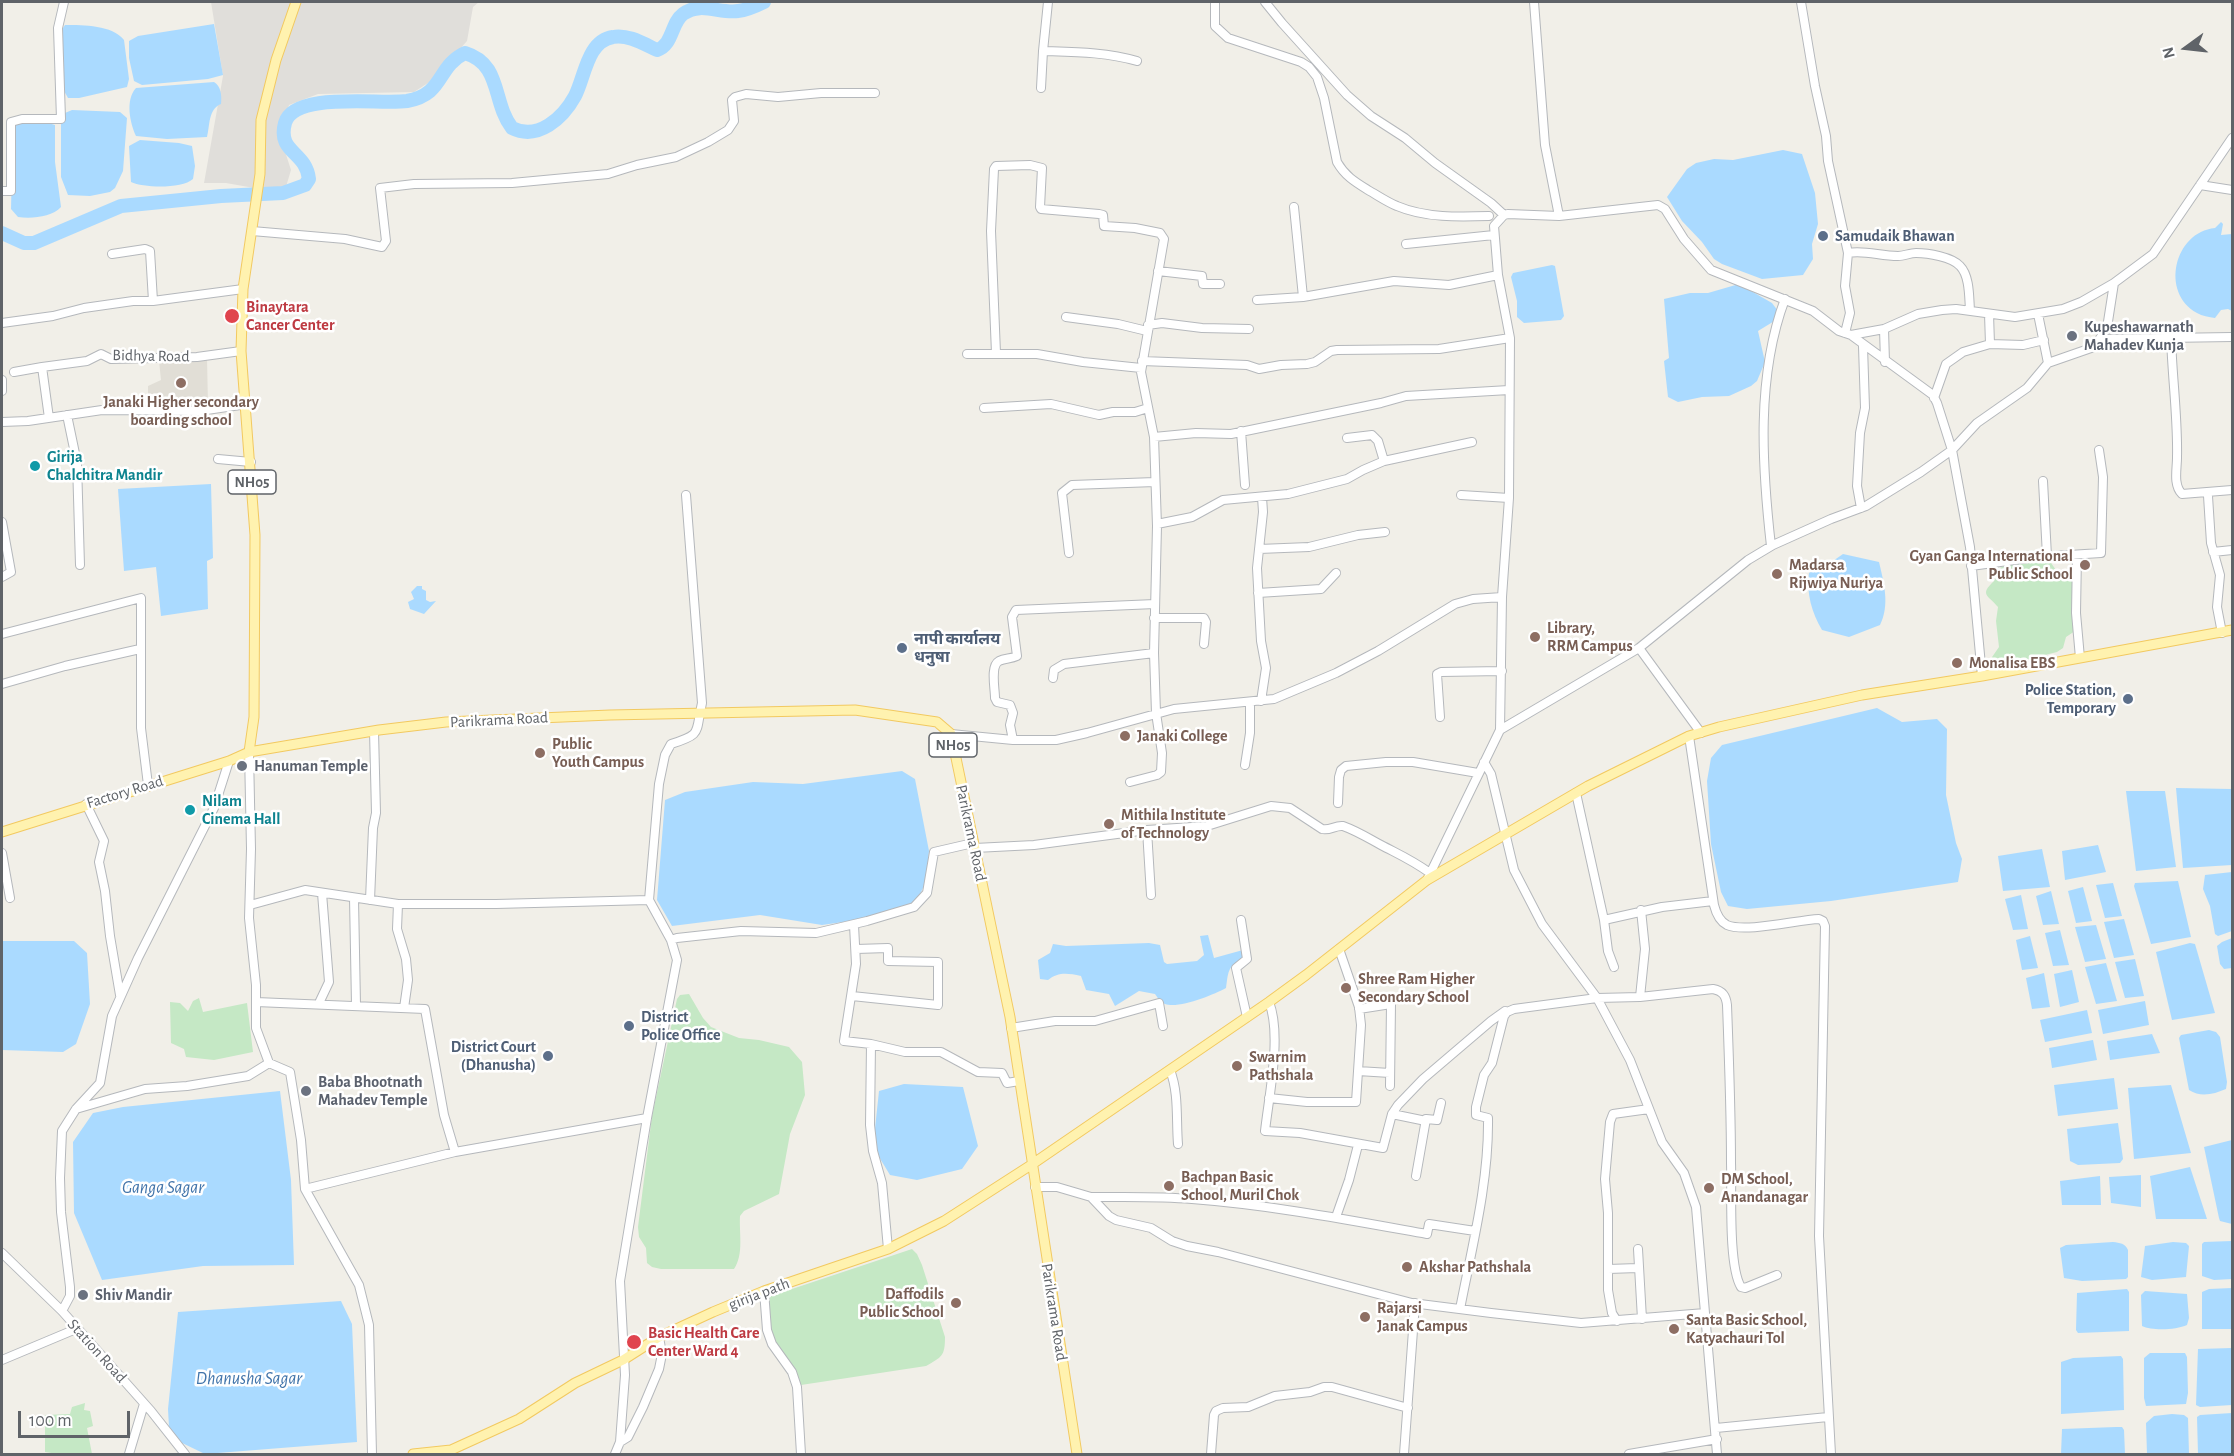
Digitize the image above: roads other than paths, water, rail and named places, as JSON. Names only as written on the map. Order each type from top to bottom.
[{"type":"main road","name":"NH05","points":[[249,753],[254,717],[255,535],[247,404],[241,351],[243,289],[260,174],[261,120],[276,60],[296,2]]},
{"type":"main road","name":"girija path","points":[[414,1455],[451,1450],[519,1419],[575,1383],[623,1360],[659,1337],[764,1291],[888,1249],[944,1221],[1031,1165],[1269,1002],[1339,949],[1428,876],[1576,793],[1689,736],[1862,695],[1982,676],[2232,630]]},
{"type":"main road","name":"Parikrama Road","points":[[249,753],[374,731],[446,722],[855,710],[937,722],[951,734],[1011,1028],[1077,1455]]},
{"type":"main road","name":"Factory Road","points":[[2,832],[249,753]]},
{"type":"street","points":[[2,191],[11,191],[11,122],[22,119],[61,119],[58,28],[64,2]]},
{"type":"street","points":[[1041,88],[1048,2]]},
{"type":"street","points":[[1215,2],[1215,26],[1228,38],[1301,62],[1309,67],[1317,77],[1324,98],[1337,162],[1342,172],[1351,180],[1397,206],[1413,211],[1448,216],[1489,216]]},
{"type":"street","points":[[1265,2],[1347,95],[1371,116],[1405,138],[1504,215]]},
{"type":"street","points":[[1534,2],[1545,145],[1559,216]]},
{"type":"street","points":[[1801,2],[1826,136],[1828,161],[1848,253],[1845,286],[1850,313],[1848,334]]},
{"type":"street","points":[[1043,51],[1118,55],[1137,61]]},
{"type":"street","points":[[1309,67],[1317,61]]},
{"type":"street","points":[[252,231],[345,239],[382,247],[386,241],[380,188],[414,184],[492,184],[597,176],[676,157],[708,142],[734,121],[732,100],[740,95],[777,97],[821,93],[875,93]]},
{"type":"street","points":[[1848,334],[1884,329],[1918,314],[1956,309],[2015,316],[2063,309],[2081,302],[2114,283],[2153,254],[2232,138]]},
{"type":"street","points":[[996,353],[991,231],[996,165],[1030,165],[1042,168],[1041,209],[1099,214],[1103,215],[1104,226],[1135,228],[1160,233],[1164,239],[1142,364],[1142,383],[1154,437],[1157,524],[1154,653],[1156,713],[1162,753],[1161,772],[1155,776],[1130,782]]},
{"type":"street","points":[[2199,185],[2232,190]]},
{"type":"street","points":[[671,940],[741,931],[816,933],[854,925],[914,907],[927,893],[934,852],[974,845],[1034,845],[1147,830],[1207,826],[1271,806],[1283,806],[1295,811],[1322,829],[1327,830],[1339,825],[1368,836],[1379,844],[1410,858],[1428,876],[1500,730],[1502,597],[1509,498],[1510,338],[1498,275],[1494,230],[1485,199]]},
{"type":"street","points":[[1406,244],[1494,230],[1504,215],[1508,214],[1559,216],[1650,204],[1658,205],[1665,209],[1684,239],[1711,270],[1813,311],[1933,395],[1952,450],[1971,566],[1982,676]]},
{"type":"street","points":[[1294,207],[1303,297]]},
{"type":"street","points":[[112,254],[145,249],[150,251],[153,301]]},
{"type":"street","points":[[1848,253],[1859,250],[1899,256],[1916,253],[1956,262],[1962,267],[1968,289],[1970,310]]},
{"type":"street","points":[[1158,271],[1202,276],[1203,284],[1220,284]]},
{"type":"street","points":[[1257,300],[1303,297],[1394,281],[1449,285],[1498,275]]},
{"type":"street","points":[[1500,730],[1639,648],[1748,560],[1771,546],[1861,508],[1921,472],[1952,450],[1977,423],[2027,388],[2048,363],[2094,347],[2107,328],[2114,283]]},
{"type":"street","points":[[2,322],[52,316],[123,302],[153,301],[243,289]]},
{"type":"street","points":[[1771,546],[1764,485],[1764,427],[1770,350],[1774,326],[1785,299]]},
{"type":"street","points":[[1989,314],[1990,344]]},
{"type":"street","points":[[2038,314],[2048,363]]},
{"type":"street","points":[[1066,316],[1148,328],[1162,323],[1186,327],[1249,328]]},
{"type":"street","points":[[1884,329],[1885,362]]},
{"type":"street","points":[[2100,339],[2171,336],[2232,337]]},
{"type":"street","points":[[2171,336],[2178,435],[2176,485],[2181,494],[2232,490]]},
{"type":"street","points":[[966,354],[1037,354],[1083,362],[1247,365],[1263,369],[1281,364],[1315,362],[1331,351],[1337,350],[1439,349],[1510,338]]},
{"type":"street","points":[[1934,398],[1946,364],[1963,352],[1990,344],[2023,345],[2044,340]]},
{"type":"street","points":[[1861,508],[1857,486],[1860,432],[1865,408],[1863,346]]},
{"type":"street","name":"Bidhya Road","points":[[14,372],[87,361],[101,354],[111,359],[198,357],[241,351]]},
{"type":"street","points":[[42,367],[49,418]]},
{"type":"street","points":[[2,380],[2,391]]},
{"type":"street","points":[[1154,437],[1196,433],[1231,434],[1407,396],[1509,390]]},
{"type":"street","points":[[2,422],[102,410],[200,411],[247,404]]},
{"type":"street","points":[[984,408],[1052,404],[1099,415],[1148,408]]},
{"type":"street","points":[[67,415],[77,463],[80,565]]},
{"type":"street","points":[[1241,431],[1245,485]]},
{"type":"street","points":[[1347,438],[1372,435],[1378,441],[1384,461]]},
{"type":"street","points":[[1157,524],[1182,520],[1205,511],[1223,500],[1288,494],[1342,481],[1384,461],[1472,442]]},
{"type":"street","points":[[1971,566],[2047,556],[2101,553],[2103,477],[2099,450]]},
{"type":"street","points":[[218,459],[251,462]]},
{"type":"street","points":[[2043,481],[2047,556]]},
{"type":"street","points":[[1068,553],[1062,494],[1068,488],[1072,485],[1155,482]]},
{"type":"street","points":[[2207,492],[2213,552],[2220,576],[2217,608],[2222,633]]},
{"type":"street","points":[[615,1455],[620,1442],[625,1375],[620,1281],[647,1118],[677,960],[671,940],[649,900],[659,784],[665,755],[671,744],[693,737],[697,732],[702,703],[686,495]]},
{"type":"street","points":[[1461,495],[1509,498]]},
{"type":"street","points":[[1261,701],[1266,668],[1257,568],[1263,512],[1262,497]]},
{"type":"street","points":[[2,522],[11,572],[2,577]]},
{"type":"street","points":[[1259,549],[1309,547],[1359,535],[1385,532]]},
{"type":"street","points":[[2213,552],[2232,550]]},
{"type":"street","points":[[2078,555],[2076,613],[2080,658]]},
{"type":"street","points":[[1258,593],[1322,589],[1336,573]]},
{"type":"street","points":[[951,734],[1012,740],[1056,740],[1156,713],[1193,706],[1261,701],[1292,693],[1336,673],[1378,651],[1455,604],[1473,599],[1502,597]]},
{"type":"street","points":[[2,634],[141,598],[141,728],[148,785]]},
{"type":"street","points":[[1012,740],[1010,725],[1012,709],[1010,705],[997,702],[995,698],[994,669],[1000,660],[1017,656],[1012,617],[1016,610],[1155,604]]},
{"type":"street","points":[[1154,618],[1204,618],[1206,622],[1204,644]]},
{"type":"street","points":[[1639,648],[1701,733]]},
{"type":"street","points":[[2,684],[65,666],[140,649]]},
{"type":"street","points":[[1053,678],[1054,670],[1064,664],[1154,653]]},
{"type":"street","points":[[1440,717],[1437,674],[1502,670]]},
{"type":"street","points":[[1245,765],[1250,733],[1250,702]]},
{"type":"street","points":[[369,900],[372,828],[376,813],[374,731]]},
{"type":"street","points":[[1689,736],[1696,770],[1713,901],[1720,920],[1728,926],[1742,927],[1819,919],[1825,926],[1820,1236],[1831,1455]]},
{"type":"street","points":[[249,753],[250,905],[256,1028],[269,1063],[290,1072],[301,1140],[305,1189],[360,1285],[369,1325],[372,1455]]},
{"type":"street","points":[[62,1311],[70,1296],[70,1287],[62,1212],[62,1131],[76,1109],[99,1083],[112,1016],[138,958],[214,808],[229,761]]},
{"type":"street","points":[[1338,803],[1339,777],[1341,770],[1347,766],[1413,762],[1478,773]]},
{"type":"street","points":[[1484,762],[1491,774],[1514,870],[1542,924],[1598,998],[1630,1060],[1662,1142],[1684,1173],[1696,1207],[1717,1455]]},
{"type":"street","points":[[1576,793],[1604,920],[1608,951],[1614,967]]},
{"type":"street","points":[[86,804],[104,841],[99,862],[120,997]]},
{"type":"street","points":[[1147,830],[1151,895]]},
{"type":"street","points":[[2,853],[10,898]]},
{"type":"street","points":[[250,905],[305,890],[398,904],[649,900]]},
{"type":"street","points":[[320,1001],[329,982],[322,893]]},
{"type":"street","points":[[354,898],[356,1005]]},
{"type":"street","points":[[1604,920],[1641,910],[1713,901]]},
{"type":"street","points":[[398,904],[397,929],[406,959],[408,981],[404,1008]]},
{"type":"street","points":[[1640,997],[1645,949],[1641,910]]},
{"type":"street","points":[[1241,920],[1247,959],[1236,968],[1247,1017]]},
{"type":"street","points":[[854,925],[856,964],[844,1041],[872,1044],[905,1052],[940,1052],[978,1072],[1002,1073],[1007,1083],[1019,1081]]},
{"type":"street","points":[[852,996],[938,1005],[938,962],[888,961],[888,948],[856,949]]},
{"type":"street","points":[[1269,1098],[1307,1102],[1356,1102],[1359,1009],[1339,949]]},
{"type":"street","points":[[1269,1002],[1274,1023],[1265,1131],[1300,1133],[1383,1148],[1392,1113],[1408,1093],[1500,1014],[1510,1010],[1598,998],[1719,990],[1726,998],[1732,1239],[1737,1278],[1741,1287],[1745,1288],[1777,1275]]},
{"type":"street","points":[[256,1002],[425,1009],[444,1115],[455,1152]]},
{"type":"street","points":[[1011,1028],[1055,1021],[1095,1021],[1159,1003],[1163,1026]]},
{"type":"street","points":[[1359,1009],[1391,1004],[1390,1086]]},
{"type":"street","points":[[1460,1309],[1475,1231],[1488,1135],[1488,1118],[1476,1115],[1476,1107],[1484,1075],[1492,1063],[1504,1016],[1510,1010]]},
{"type":"street","points":[[872,1044],[870,1125],[874,1156],[882,1183],[888,1249]]},
{"type":"street","points":[[76,1109],[145,1089],[187,1086],[248,1076],[269,1063]]},
{"type":"street","points":[[1170,1070],[1177,1100],[1178,1144]]},
{"type":"street","points":[[1358,1071],[1390,1073]]},
{"type":"street","points":[[1392,1113],[1426,1121],[1426,1119],[1437,1120],[1441,1103]]},
{"type":"street","points":[[1617,1321],[1612,1313],[1608,1297],[1608,1213],[1605,1179],[1610,1122],[1613,1114],[1649,1109]]},
{"type":"street","points":[[305,1189],[455,1152],[647,1118]]},
{"type":"street","points":[[1416,1176],[1426,1121]]},
{"type":"street","points":[[1336,1217],[1358,1145]]},
{"type":"street","points":[[1035,1187],[1057,1187],[1091,1197],[1190,1199],[1336,1217],[1427,1234],[1429,1224],[1475,1231]]},
{"type":"street","points":[[1091,1197],[1116,1220],[1151,1228],[1172,1241],[1187,1246],[1415,1303],[1581,1323],[1705,1313]]},
{"type":"street","points":[[1638,1249],[1642,1319]]},
{"type":"street","name":"Station Road","points":[[2,1253],[62,1311],[144,1404],[185,1455]]},
{"type":"street","points":[[1608,1269],[1638,1268]]},
{"type":"street","points":[[764,1291],[767,1330],[772,1344],[792,1372],[797,1387],[801,1455]]},
{"type":"street","points":[[1404,1455],[1415,1303]]},
{"type":"street","points":[[2,1360],[76,1329]]},
{"type":"street","points":[[620,1442],[628,1437],[644,1407],[659,1369],[662,1354],[659,1337]]},
{"type":"street","points":[[1212,1455],[1214,1415],[1216,1411],[1223,1408],[1248,1407],[1275,1396],[1332,1387],[1408,1408]]},
{"type":"street","points":[[129,1455],[144,1404]]},
{"type":"street","points":[[1716,1428],[1828,1417]]},
{"type":"street","points":[[1629,1455],[1717,1439]]},
{"type":"water","points":[[214,24],[223,75],[208,79],[142,85],[134,81],[129,58],[129,41],[138,36]]},
{"type":"water","points":[[65,25],[105,29],[119,35],[124,40],[129,79],[127,87],[79,98],[68,98],[63,89],[61,31]]},
{"type":"water","points":[[214,82],[220,91],[221,104],[217,106],[210,118],[207,137],[167,139],[136,136],[130,118],[130,105],[136,88]]},
{"type":"water","points":[[72,110],[120,112],[127,118],[123,171],[115,188],[110,192],[90,196],[68,195],[61,177],[61,124],[65,113]]},
{"type":"water","points":[[45,122],[55,125],[55,162],[61,207],[41,216],[18,217],[11,209],[13,126],[16,123]]},
{"type":"water","points":[[140,140],[192,146],[195,166],[193,179],[180,185],[163,186],[131,182],[129,146]]},
{"type":"water","points":[[1783,150],[1802,154],[1815,193],[1818,224],[1812,244],[1813,259],[1803,275],[1762,279],[1714,259],[1682,221],[1667,197],[1687,169],[1696,163],[1714,159],[1733,160]]},
{"type":"water","points":[[2221,222],[2223,224],[2221,235],[2232,234],[2232,311],[2221,310],[2215,318],[2199,314],[2185,304],[2178,292],[2176,278],[2177,264],[2190,240],[2201,232],[2215,228]]},
{"type":"water","points":[[1555,266],[1564,316],[1561,320],[1524,323],[1517,317],[1517,301],[1511,277],[1513,273]]},
{"type":"water","points":[[1739,284],[1772,303],[1778,311],[1776,320],[1758,331],[1765,362],[1757,381],[1729,396],[1702,397],[1678,402],[1668,397],[1664,361],[1669,358],[1664,299],[1690,293],[1708,293]]},
{"type":"water","points":[[211,484],[213,558],[207,561],[208,609],[161,616],[156,567],[124,571],[118,489]]},
{"type":"water","points":[[1843,554],[1879,562],[1885,594],[1885,610],[1880,625],[1849,637],[1822,630],[1815,617],[1808,588],[1809,573]]},
{"type":"water","points":[[417,586],[422,586],[422,589],[426,591],[426,600],[436,601],[424,614],[410,609],[408,602],[414,599],[411,592]]},
{"type":"water","points":[[1877,708],[1902,722],[1937,719],[1947,729],[1946,795],[1956,843],[1962,859],[1958,882],[1831,901],[1747,909],[1728,906],[1721,892],[1711,844],[1707,781],[1711,758],[1722,745]]},
{"type":"water","points":[[902,771],[915,779],[929,851],[926,882],[915,904],[885,916],[822,925],[760,915],[672,926],[657,900],[665,800],[685,792],[753,782],[803,784]]},
{"type":"water","points":[[2176,788],[2232,789],[2232,865],[2183,868]]},
{"type":"water","points":[[2126,791],[2165,791],[2176,867],[2136,871]]},
{"type":"water","points":[[2098,845],[2106,872],[2065,880],[2062,851]]},
{"type":"water","points":[[2042,849],[2050,887],[2003,891],[1998,856]]},
{"type":"water","points":[[2232,872],[2232,931],[2218,936],[2215,934],[2210,906],[2203,889],[2205,875]]},
{"type":"water","points":[[2178,881],[2191,937],[2151,944],[2135,883]]},
{"type":"water","points":[[2113,883],[2122,916],[2105,918],[2096,885]]},
{"type":"water","points":[[2083,887],[2092,921],[2076,923],[2068,891]]},
{"type":"water","points":[[2051,891],[2059,924],[2043,925],[2036,896]]},
{"type":"water","points":[[2021,895],[2028,929],[2013,930],[2005,899]]},
{"type":"water","points":[[2124,919],[2134,955],[2114,958],[2104,922]]},
{"type":"water","points":[[2096,925],[2106,959],[2085,962],[2075,927]]},
{"type":"water","points":[[2060,930],[2069,965],[2053,966],[2045,933]]},
{"type":"water","points":[[1208,935],[1214,958],[1243,950],[1244,961],[1231,967],[1226,988],[1187,1003],[1165,1004],[1155,994],[1139,991],[1115,1006],[1109,994],[1086,990],[1081,976],[1063,974],[1048,980],[1040,979],[1038,960],[1050,953],[1053,944],[1066,946],[1149,943],[1160,945],[1164,962],[1167,964],[1197,961],[1204,955],[1200,936]]},
{"type":"water","points":[[2030,936],[2038,968],[2022,970],[2016,940]]},
{"type":"water","points":[[2232,938],[2232,968],[2224,969],[2220,964],[2217,946]]},
{"type":"water","points":[[2,941],[74,941],[87,953],[90,1004],[76,1044],[63,1052],[2,1050]]},
{"type":"water","points":[[2190,943],[2195,944],[2215,1013],[2172,1020],[2156,952]]},
{"type":"water","points":[[2135,959],[2144,996],[2125,998],[2115,962]]},
{"type":"water","points":[[2106,963],[2117,1001],[2096,1004],[2085,967]]},
{"type":"water","points":[[2072,970],[2079,1002],[2060,1007],[2054,974]]},
{"type":"water","points":[[2044,973],[2050,1007],[2032,1009],[2026,978]]},
{"type":"water","points":[[2145,1001],[2149,1025],[2103,1034],[2098,1010]]},
{"type":"water","points":[[2087,1010],[2092,1033],[2045,1042],[2040,1020]]},
{"type":"water","points":[[2209,1030],[2216,1032],[2220,1037],[2227,1082],[2226,1089],[2203,1095],[2189,1090],[2179,1038],[2181,1035]]},
{"type":"water","points":[[2152,1034],[2160,1053],[2110,1060],[2107,1041]]},
{"type":"water","points":[[2093,1040],[2097,1060],[2052,1068],[2049,1048]]},
{"type":"water","points":[[2114,1078],[2118,1109],[2058,1116],[2054,1085]]},
{"type":"water","points":[[904,1084],[963,1087],[978,1146],[962,1169],[917,1180],[890,1175],[873,1147],[879,1091]]},
{"type":"water","points":[[2171,1085],[2191,1153],[2134,1159],[2128,1088]]},
{"type":"water","name":"Ganga Sagar","points":[[280,1091],[291,1180],[294,1265],[203,1266],[102,1280],[74,1213],[73,1142],[93,1113],[123,1107]]},
{"type":"water","points":[[2118,1123],[2123,1159],[2120,1163],[2078,1165],[2070,1161],[2067,1129]]},
{"type":"water","points":[[2232,1140],[2232,1224],[2220,1221],[2204,1147]]},
{"type":"water","points":[[2190,1167],[2207,1219],[2156,1219],[2150,1176]]},
{"type":"water","points":[[2141,1175],[2141,1207],[2111,1203],[2109,1177]]},
{"type":"water","points":[[2100,1176],[2101,1205],[2062,1205],[2060,1181]]},
{"type":"water","points":[[2232,1241],[2232,1279],[2214,1280],[2202,1276],[2202,1244]]},
{"type":"water","points":[[2113,1242],[2124,1245],[2128,1250],[2128,1277],[2126,1279],[2082,1281],[2064,1278],[2060,1248],[2066,1245]]},
{"type":"water","points":[[2173,1242],[2186,1243],[2189,1246],[2186,1277],[2152,1280],[2141,1277],[2145,1246]]},
{"type":"water","points":[[2232,1288],[2232,1329],[2202,1329],[2202,1292],[2209,1289]]},
{"type":"water","points":[[2127,1289],[2129,1292],[2129,1331],[2078,1333],[2076,1330],[2077,1293]]},
{"type":"water","points":[[2145,1291],[2187,1294],[2189,1318],[2187,1325],[2164,1329],[2142,1326],[2141,1295]]},
{"type":"water","name":"Dhanusha Sagar","points":[[341,1301],[352,1324],[357,1442],[205,1454],[180,1442],[169,1427],[168,1409],[178,1312]]},
{"type":"water","points":[[2232,1348],[2232,1405],[2200,1407],[2196,1405],[2198,1349]]},
{"type":"water","points":[[2150,1353],[2185,1353],[2188,1393],[2186,1404],[2146,1406],[2144,1358]]},
{"type":"water","points":[[2121,1356],[2123,1359],[2124,1410],[2061,1414],[2061,1362],[2073,1358]]},
{"type":"water","points":[[2232,1413],[2232,1454],[2198,1454],[2197,1417]]},
{"type":"water","points":[[2184,1415],[2188,1418],[2189,1454],[2147,1454],[2146,1423],[2154,1416]]},
{"type":"water","points":[[2122,1427],[2125,1454],[2061,1454],[2062,1429]]},
{"type":"waterway","points":[[2,233],[24,243],[34,243],[121,206],[221,196],[283,193],[305,185],[309,179],[307,170],[285,140],[285,123],[292,113],[321,103],[395,102],[419,98],[428,93],[449,65],[465,53],[477,58],[491,75],[501,107],[512,128],[531,132],[549,125],[564,112],[575,96],[592,52],[604,40],[619,36],[636,40],[657,50],[666,44],[679,18],[690,10],[704,8],[738,11],[764,2]]},
{"type":"place","name":"Samudaik Bhawan","points":[[1823,236]]},
{"type":"place","name":"Binaytara Cancer Center","points":[[232,316]]},
{"type":"place","name":"Kupeshawarnath Mahadev Kunja","points":[[2072,336]]},
{"type":"place","name":"Janaki Higher secondary boarding school","points":[[181,383]]},
{"type":"place","name":"Girija Chalchitra Mandir","points":[[35,466]]},
{"type":"place","name":"Gyan Ganga International Public School","points":[[2085,565]]},
{"type":"place","name":"Madarsa Rijwiya Nuriya","points":[[1777,574]]},
{"type":"place","name":"Library, RRM Campus","points":[[1535,637]]},
{"type":"place","name":"नापी कार्यालय धनुषा","points":[[902,648]]},
{"type":"place","name":"Monalisa EBS","points":[[1957,663]]},
{"type":"place","name":"Police Station, Temporary","points":[[2128,699]]},
{"type":"place","name":"Janaki College","points":[[1125,736]]},
{"type":"place","name":"Public Youth Campus","points":[[540,753]]},
{"type":"place","name":"Hanuman Temple","points":[[242,766]]},
{"type":"place","name":"Nilam Cinema Hall","points":[[190,810]]},
{"type":"place","name":"Mithila Institute of Technology","points":[[1109,824]]},
{"type":"place","name":"Shree Ram Higher Secondary School","points":[[1346,988]]},
{"type":"place","name":"District Police Office","points":[[629,1026]]},
{"type":"place","name":"District Court (Dhanusha)","points":[[548,1056]]},
{"type":"place","name":"Swarnim Pathshala","points":[[1237,1066]]},
{"type":"place","name":"Baba Bhootnath Mahadev Temple","points":[[306,1091]]},
{"type":"place","name":"Bachpan Basic School, Muril Chok","points":[[1169,1186]]},
{"type":"place","name":"DM School, Anandanagar","points":[[1709,1188]]},
{"type":"place","name":"Akshar Pathshala","points":[[1407,1267]]},
{"type":"place","name":"Shiv Mandir","points":[[83,1295]]},
{"type":"place","name":"Daffodils Public School","points":[[956,1303]]},
{"type":"place","name":"Rajarsi Janak Campus","points":[[1365,1317]]},
{"type":"place","name":"Santa Basic School, Katyachauri Tol","points":[[1674,1329]]},
{"type":"place","name":"Basic Health Care Center Ward 4","points":[[634,1342]]}]
